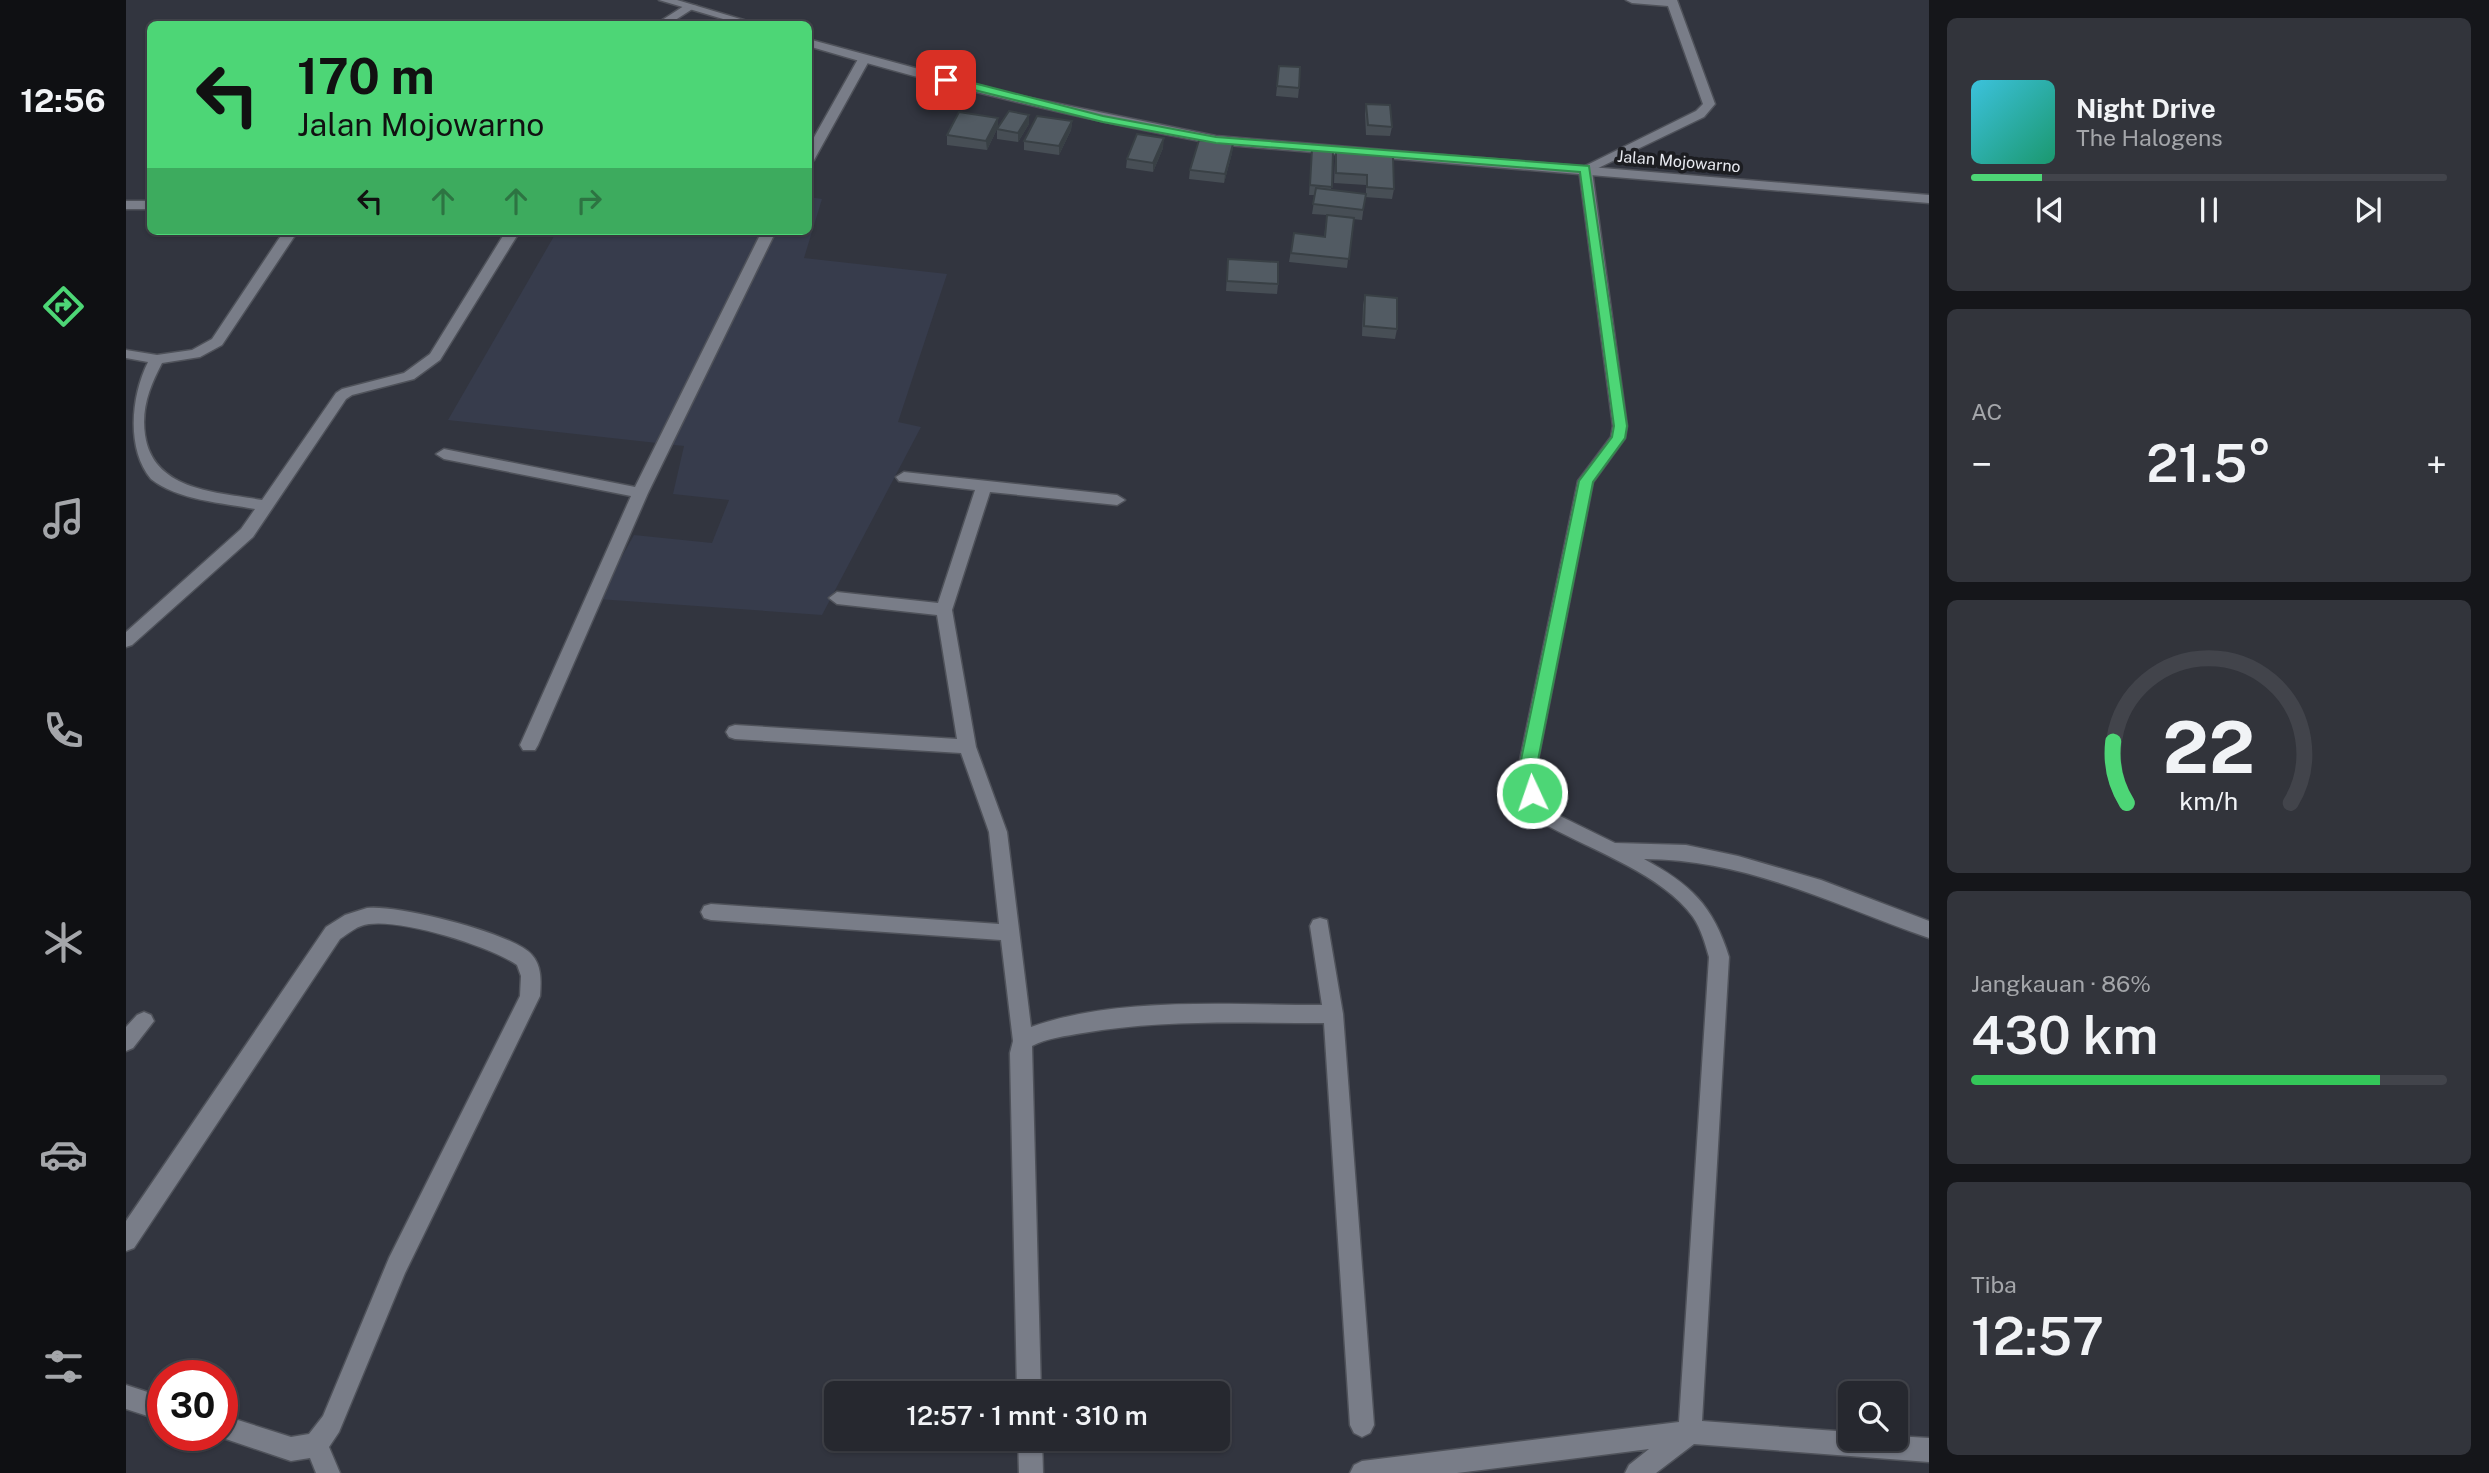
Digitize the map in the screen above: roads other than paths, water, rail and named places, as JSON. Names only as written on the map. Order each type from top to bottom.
[{"type":"street","points":[[665,0],[741,21]]},
{"type":"street","points":[[1632,0],[1671,1],[1708,100],[1707,109],[1585,169],[1620,426],[1618,438],[1586,481],[1530,760],[1532,793],[1539,809],[1554,821],[1674,886],[1690,901],[1712,932],[1719,957],[1689,1432],[1637,1473]]},
{"type":"street","points":[[667,21],[691,6]]},
{"type":"street","name":"Jalan Mojowarno","points":[[812,43],[864,59],[1103,119],[1216,140],[1929,199]]},
{"type":"street","points":[[812,153],[864,59]]},
{"type":"street","points":[[126,205],[147,205]]},
{"type":"street","points":[[126,354],[158,359],[195,354],[216,342],[224,335],[288,235]]},
{"type":"street","points":[[128,636],[141,629],[247,533],[341,396],[347,392],[409,376],[435,356],[452,333],[511,235]]},
{"type":"street","points":[[529,746],[640,493],[767,235]]},
{"type":"street","points":[[158,359],[138,404],[138,434],[143,458],[156,475],[191,490],[265,506]]},
{"type":"street","points":[[444,454],[640,493]]},
{"type":"street","points":[[904,477],[1117,500]]},
{"type":"street","points":[[985,484],[944,610],[967,747],[998,832],[1012,933],[1023,1041],[1020,1053],[1029,1381]]},
{"type":"street","points":[[837,598],[944,610]]},
{"type":"street","points":[[735,732],[967,747]]},
{"type":"street","points":[[1609,851],[1654,850],[1709,857],[1852,897],[1929,930]]},
{"type":"street","points":[[711,912],[1012,933]]},
{"type":"street","points":[[126,1240],[333,933],[351,920],[373,915],[467,933],[522,957],[532,974],[530,996],[397,1266],[331,1424],[316,1445],[291,1449],[238,1432]]},
{"type":"street","points":[[1320,926],[1333,1014],[1362,1425]]},
{"type":"street","points":[[1023,1041],[1033,1035],[1091,1022],[1187,1012],[1333,1014]]},
{"type":"street","points":[[126,1042],[144,1021]]},
{"type":"street","points":[[126,1397],[147,1404]]},
{"type":"street","points":[[1362,1473],[1689,1432],[1929,1450]]},
{"type":"street","points":[[316,1445],[328,1473]]},
{"type":"street","points":[[1030,1451],[1031,1473]]}]
